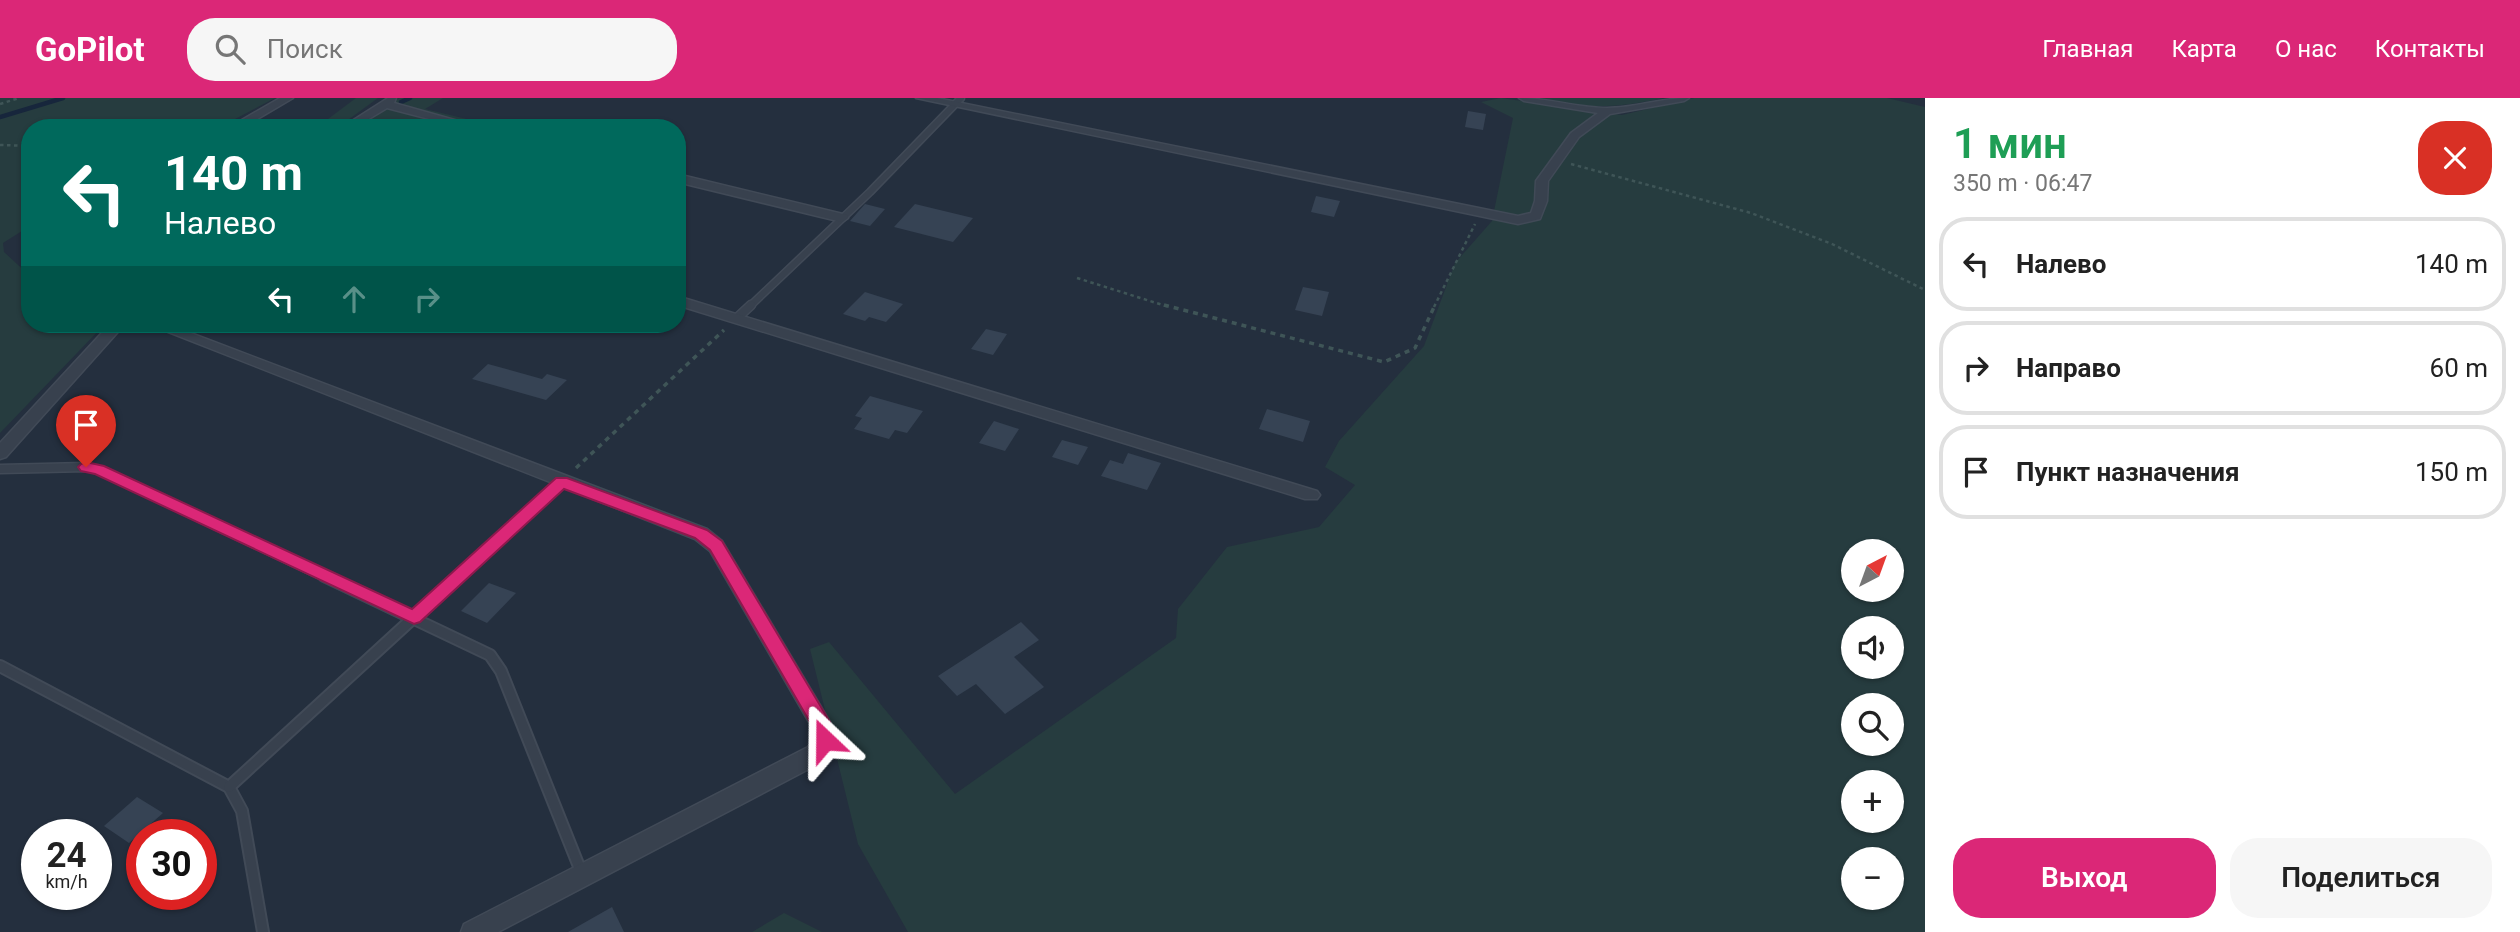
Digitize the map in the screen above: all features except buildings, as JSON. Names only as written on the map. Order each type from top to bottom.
[{"type":"street","points":[[250,119],[288,98]]},
{"type":"street","points":[[360,119],[395,98]]},
{"type":"street","points":[[920,98],[957,101],[1518,220],[1536,216],[1541,201],[1542,181],[1559,161],[1575,135],[1607,111]]},
{"type":"street","points":[[1524,98],[1607,111],[1684,98]]},
{"type":"street","points":[[384,104],[443,119]]},
{"type":"street","points":[[686,180],[842,218]]},
{"type":"street","points":[[686,303],[1311,495]]},
{"type":"street","points":[[0,453],[110,333]]},
{"type":"street","points":[[178,333],[701,534],[716,546],[823,728],[825,740],[816,754],[473,932]]},
{"type":"lane","points":[[737,318],[842,218],[957,101]]},
{"type":"lane","points":[[0,469],[86,467],[99,470],[490,654],[501,671],[583,875]]},
{"type":"lane","points":[[229,787],[562,482]]},
{"type":"lane","points":[[0,666],[229,787],[242,811],[263,932]]},
{"type":"path","points":[[0,104],[19,98]]},
{"type":"path","points":[[0,145],[21,146]]},
{"type":"path","points":[[1559,161],[1751,213],[1832,244],[1925,290]]},
{"type":"path","points":[[1077,278],[1193,314],[1384,362],[1415,348],[1480,213]]},
{"type":"path","points":[[562,482],[737,318]]},
{"type":"green space","points":[[0,98],[275,98],[235,119],[21,119],[21,232],[3,243],[4,252],[21,268],[21,333],[96,333],[0,433]]},
{"type":"green space","points":[[356,98],[378,98],[349,119],[328,119]]},
{"type":"green space","points":[[399,98],[443,98],[425,109],[467,119],[365,119]]},
{"type":"green space","points":[[1501,98],[1622,115],[1694,98],[1887,98],[1925,107],[1925,932],[908,932],[858,844],[810,649],[829,642],[955,794],[1176,638],[1178,609],[1227,547],[1319,527],[1355,485],[1325,467],[1339,441],[1424,346],[1455,263],[1492,221],[1513,118],[1481,102]]},
{"type":"green space","points":[[1533,98],[1664,98],[1599,106]]},
{"type":"green space","points":[[784,913],[822,932],[752,932]]},
{"type":"waterway","points":[[0,117],[63,98]]},
{"type":"waterway","points":[[401,102],[410,98]]},
{"type":"route","points":[[86,467],[99,470],[414,618],[562,482],[701,534],[716,546],[823,728],[825,740]]}]
